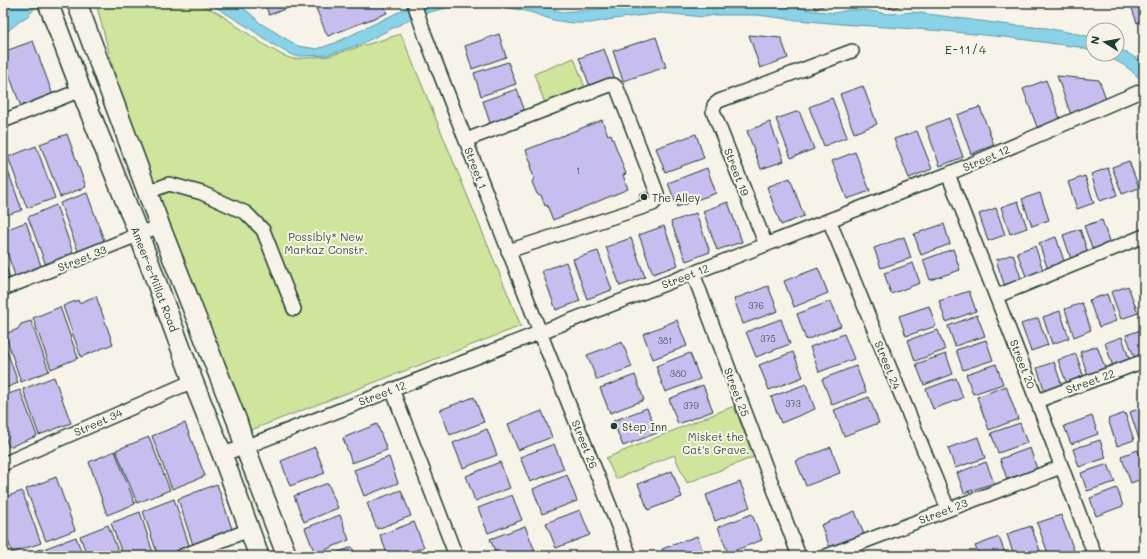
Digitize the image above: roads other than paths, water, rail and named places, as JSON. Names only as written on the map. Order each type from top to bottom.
[{"type":"main road","name":"Ameer-e-Millat Road","points":[[48,3],[139,235],[259,556]]},
{"type":"main road","points":[[77,3],[160,226],[237,421],[245,447],[287,556]]},
{"type":"street","name":"Street 1","points":[[414,3],[540,332]]},
{"type":"street","name":"Street 19","points":[[766,245],[713,111],[714,105],[719,101],[852,51]]},
{"type":"street","points":[[466,140],[610,85],[614,85],[617,88],[657,193],[657,199],[653,204],[508,251]]},
{"type":"street","points":[[3,121],[81,90]]},
{"type":"street","name":"Street 12","points":[[222,454],[245,447],[948,174],[1143,91]]},
{"type":"street","name":"Street 20","points":[[948,174],[997,296],[1095,556]]},
{"type":"street","points":[[148,192],[169,184],[202,193],[246,213],[263,230],[294,308]]},
{"type":"street","name":"Street 24","points":[[829,220],[948,509]]},
{"type":"street","name":"Street 33","points":[[3,289],[160,226]]},
{"type":"street","points":[[997,296],[1144,236]]},
{"type":"street","name":"Street 25","points":[[693,273],[799,556]]},
{"type":"street","name":"Street 26","points":[[540,332],[630,556]]},
{"type":"street","name":"Street 22","points":[[1037,401],[1144,361]]},
{"type":"street","name":"Street 34","points":[[3,464],[193,381]]},
{"type":"street","points":[[392,389],[456,556]]},
{"type":"street","name":"Street 23","points":[[826,556],[1061,467]]},
{"type":"street","points":[[182,556],[249,530]]},
{"type":"water","points":[[9,3],[34,3],[35,8],[29,15],[3,35],[3,9]]},
{"type":"water","points":[[209,3],[236,3],[260,23],[298,46],[317,49],[335,43],[417,3],[476,3],[459,5],[421,14],[359,45],[327,55],[295,56],[272,44]]},
{"type":"water","points":[[486,3],[534,3],[562,12],[653,3],[772,3],[834,13],[849,10],[864,10],[888,14],[913,12],[1010,25],[1046,28],[1085,35],[1085,49],[1079,47],[1004,37],[944,31],[841,24],[757,15],[715,15],[704,17],[661,13],[591,23],[572,23],[553,20],[530,12]]},
{"type":"water","points":[[1125,52],[1144,63],[1144,84],[1134,73],[1118,62],[1125,62]]},
{"type":"place","name":"The Alley","points":[[644,197]]},
{"type":"place","name":"Step Inn","points":[[614,426]]},
{"type":"district","name":"E-11/4","points":[[966,49]]},
{"type":"park label","name":"Possibly* New Markaz Constr.","points":[[326,242]]},
{"type":"park label","name":"Misket the Cat's Grave.","points":[[716,442]]}]
